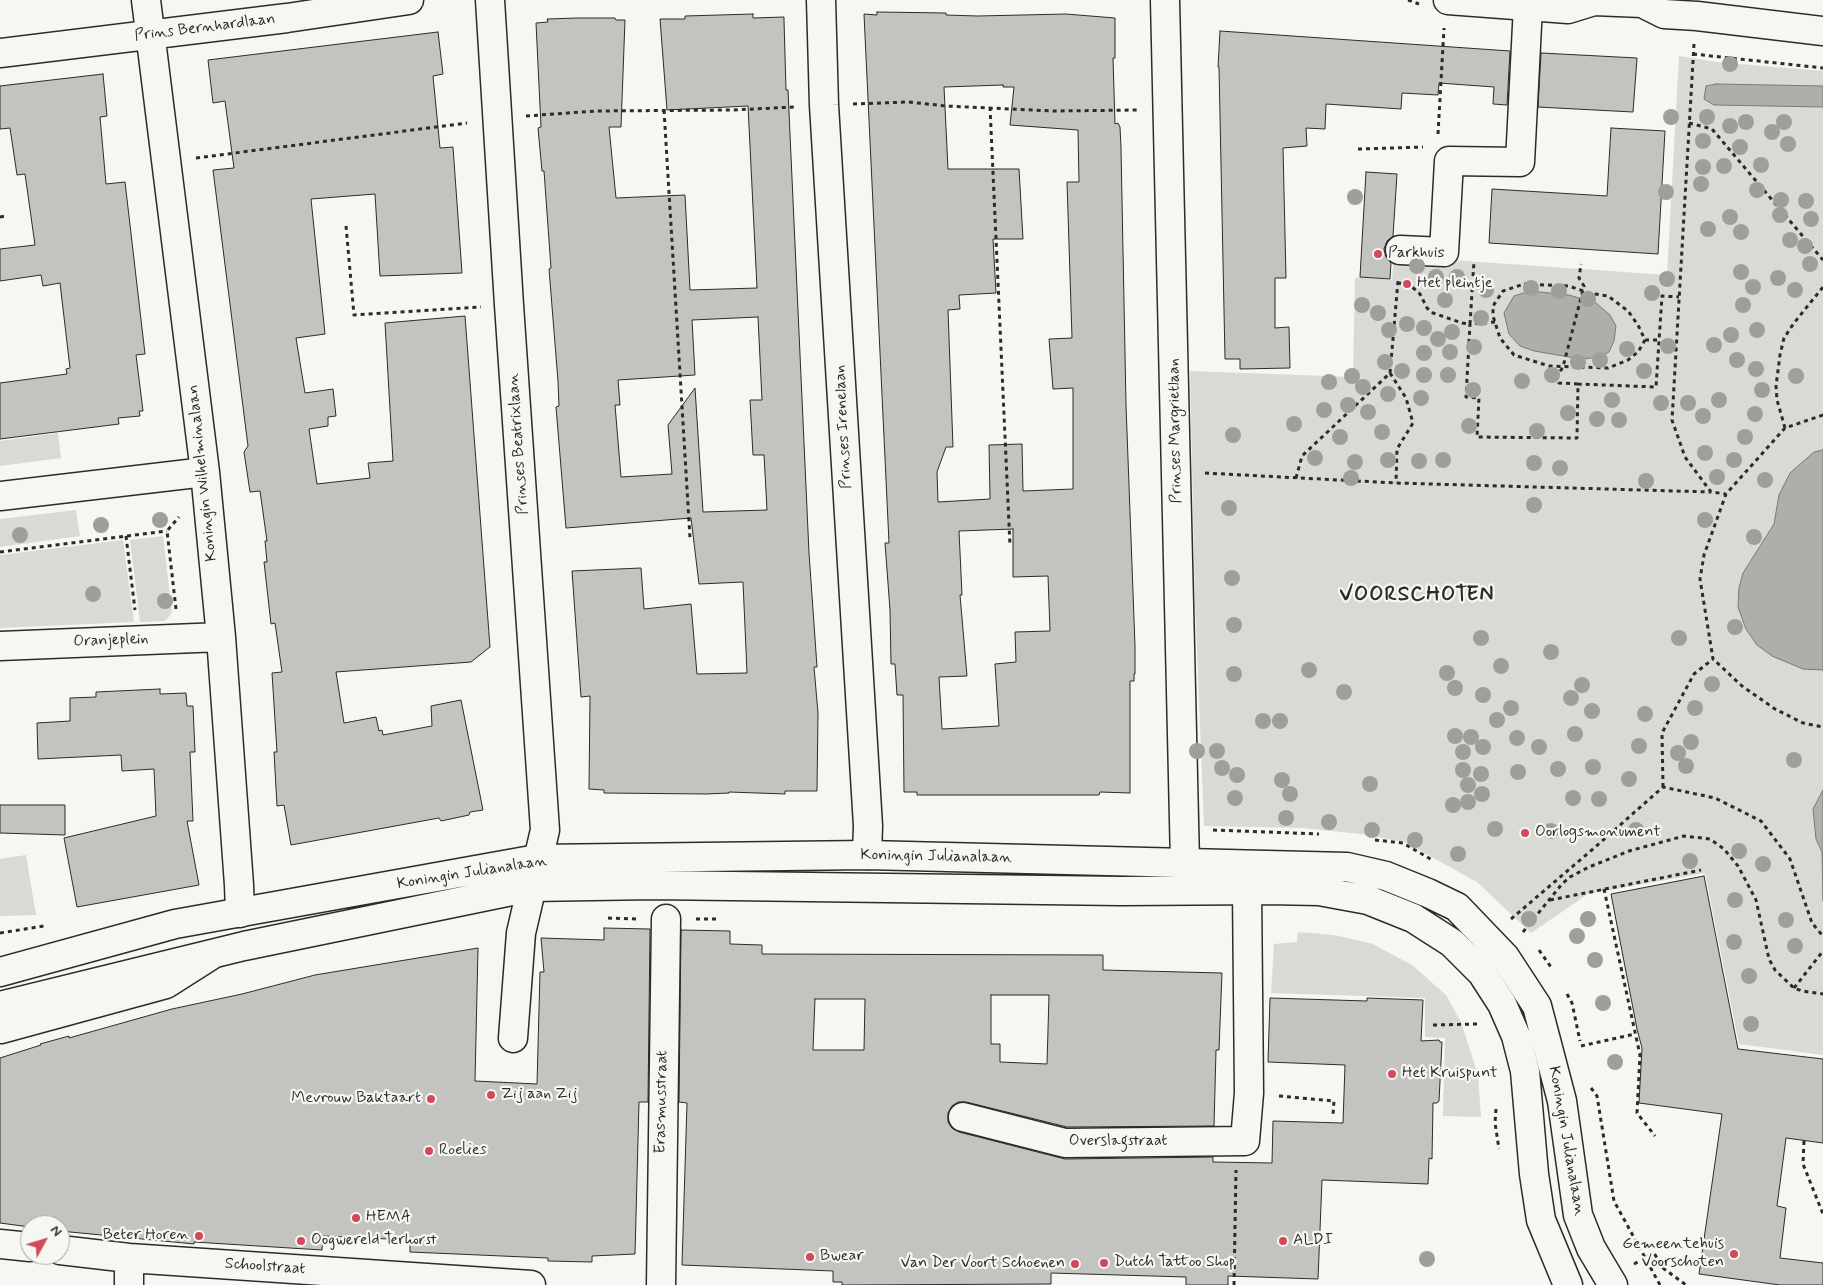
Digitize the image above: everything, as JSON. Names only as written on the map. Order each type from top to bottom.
[{"type":"street","name":"Koningin Wilhelminalaan","points":[[146,0],[205,479],[221,637],[240,913]]},
{"type":"street","name":"Prins Bernhardlaan","points":[[0,53],[410,0]]},
{"type":"street","name":"Prinses Beatrixlaan","points":[[490,0],[545,830],[531,887]]},
{"type":"street","name":"Prinses Irenelaan","points":[[820,0],[824,105],[868,826],[867,855]]},
{"type":"street","name":"Prinses Margrietlaan","points":[[1165,0],[1185,863]]},
{"type":"street","points":[[1446,11],[1528,6],[1568,9],[1594,1],[1642,3],[1664,14],[1698,8],[1823,31]]},
{"type":"street","points":[[1400,250],[1444,252],[1449,161],[1520,162],[1528,6]]},
{"type":"street","points":[[0,496],[205,479]]},
{"type":"street","name":"Oranjeplein","points":[[0,646],[221,637]]},
{"type":"street","name":"Koningin Julianalaan","points":[[0,972],[175,924],[537,859],[867,855],[1347,867],[1386,876],[1428,892],[1457,907],[1505,957],[1537,1006],[1562,1100],[1578,1215],[1591,1248],[1611,1282]]},
{"type":"street","name":"Koningin Julianalaan","points":[[0,1017],[244,946],[531,887],[653,885],[1121,891],[1319,891],[1368,900],[1413,918],[1452,943],[1482,973],[1502,1004],[1516,1036],[1526,1071],[1534,1174],[1542,1220],[1568,1285]]},
{"type":"street","name":"Koningin Julianalaan","points":[[513,1038],[521,934],[531,887]]},
{"type":"street","points":[[1245,1141],[1249,1093],[1247,890]]},
{"type":"street","name":"Erasmusstraat","points":[[660,1285],[666,919]]},
{"type":"street","name":"Overslagstraat","points":[[964,1117],[1065,1143],[1245,1141]]},
{"type":"street","points":[[0,1244],[20,1246]]},
{"type":"street","name":"Schoolstraat","points":[[70,1251],[315,1278],[531,1285]]},
{"type":"street","points":[[129,1258],[129,1285]]},
{"type":"path","points":[[1438,137],[1446,11]]},
{"type":"path","points":[[1694,43],[1672,420],[1685,457],[1711,492]]},
{"type":"path","points":[[1693,54],[1823,68]]},
{"type":"path","points":[[166,162],[497,119],[596,111],[733,110],[908,102],[946,106],[1053,111],[1167,110]]},
{"type":"path","points":[[990,107],[1010,546]]},
{"type":"path","points":[[664,110],[690,538]]},
{"type":"path","points":[[1689,123],[1712,129],[1823,260]]},
{"type":"path","points":[[1358,149],[1427,147]]},
{"type":"path","points":[[0,217],[6,216]]},
{"type":"path","points":[[346,226],[354,315],[509,305]]},
{"type":"path","points":[[1396,483],[1397,449],[1413,422],[1406,398],[1390,373],[1400,250]]},
{"type":"path","points":[[1475,258],[1466,397],[1479,398],[1477,437],[1577,438],[1578,384]]},
{"type":"path","points":[[1581,264],[1579,278],[1584,286],[1563,367],[1557,376],[1559,383],[1656,387],[1662,296],[1679,297]]},
{"type":"path","points":[[1398,283],[1409,284],[1420,294],[1426,308],[1433,313],[1462,323],[1495,322]]},
{"type":"path","points":[[1524,284],[1569,286],[1582,291],[1608,296],[1628,311],[1638,325],[1645,340],[1638,352],[1628,360],[1608,368],[1563,367],[1542,364],[1514,354],[1500,338],[1492,306],[1504,291],[1524,284]]},
{"type":"path","points":[[1785,428],[1776,386],[1784,338],[1823,288]]},
{"type":"path","points":[[1645,340],[1659,340]]},
{"type":"path","points":[[1296,478],[1302,456],[1390,373]]},
{"type":"path","points":[[1823,415],[1785,428],[1726,494],[1704,555],[1700,579],[1713,659],[1742,686],[1775,709],[1803,723],[1823,727]]},
{"type":"path","points":[[1177,472],[1396,483],[1726,494]]},
{"type":"path","points":[[179,638],[167,532],[205,479]]},
{"type":"path","points":[[0,552],[167,532]]},
{"type":"path","points":[[126,536],[138,640]]},
{"type":"path","points":[[1510,919],[1663,787],[1662,733],[1694,674],[1713,659]]},
{"type":"path","points":[[1663,787],[1715,798],[1761,820],[1790,859],[1812,923],[1823,936]]},
{"type":"path","points":[[1523,932],[1570,877],[1590,867],[1629,851],[1684,836],[1710,839],[1724,849],[1738,866],[1756,900],[1771,965],[1794,988],[1823,994]]},
{"type":"path","points":[[1549,900],[1701,870]]},
{"type":"path","points":[[1604,889],[1640,1055],[1637,1113],[1655,1136]]},
{"type":"path","points":[[600,918],[723,918]]},
{"type":"path","points":[[1794,988],[1823,951]]},
{"type":"path","points":[[1433,1025],[1478,1024],[1473,1016]]},
{"type":"path","points":[[1581,1046],[1635,1034]]},
{"type":"path","points":[[1249,1093],[1334,1101],[1333,1115]]},
{"type":"path","points":[[1496,1106],[1495,1123],[1500,1153]]},
{"type":"path","points":[[1234,1285],[1236,1160],[1245,1141]]},
{"type":"path","points":[[1804,1141],[1803,1164],[1823,1214]]},
{"type":"path","points":[[1611,1282],[1654,1253],[1663,1268],[1686,1285]]},
{"type":"shaded area","points":[[1679,56],[1717,62],[1823,71],[1823,1055],[1739,1044],[1705,873],[1588,894],[1531,933],[1477,882],[1404,842],[1361,834],[1302,828],[1204,826],[1195,601],[1190,371],[1353,377],[1355,278],[1392,280],[1394,256],[1667,275]]},
{"type":"shaded area","points":[[1716,84],[1823,86],[1823,107],[1714,105],[1704,99],[1706,86]]},
{"type":"shaded area","points":[[1530,291],[1569,295],[1596,303],[1610,315],[1616,326],[1614,341],[1609,352],[1600,357],[1581,359],[1534,351],[1520,346],[1509,334],[1504,313],[1514,296]]},
{"type":"shaded area","points":[[58,433],[61,458],[0,466],[0,441]]},
{"type":"shaded area","points":[[1823,450],[1823,670],[1803,669],[1772,656],[1757,645],[1746,629],[1738,607],[1739,588],[1743,573],[1774,524],[1779,495],[1790,473],[1814,452]]},
{"type":"shaded area","points":[[76,510],[80,536],[0,547],[0,519]]},
{"type":"shaded area","points":[[163,536],[172,613],[165,621],[140,622],[130,540]]},
{"type":"shaded area","points":[[123,540],[134,622],[0,628],[0,555]]},
{"type":"shaded area","points":[[1823,790],[1823,901],[1822,852],[1816,839],[1813,809]]},
{"type":"shaded area","points":[[26,855],[36,915],[0,916],[0,859]]},
{"type":"shaded area","points":[[1298,932],[1334,935],[1373,944],[1412,965],[1446,995],[1461,1022],[1478,1075],[1481,1117],[1443,1116],[1445,1038],[1425,1037],[1425,998],[1271,993],[1274,944],[1297,942]]},
{"type":"building","points":[[877,12],[946,13],[946,15],[978,16],[1066,14],[1115,18],[1115,58],[1113,58],[1115,124],[1118,123],[1120,127],[1121,148],[1126,405],[1135,646],[1134,681],[1130,681],[1130,793],[1100,792],[1099,795],[917,795],[917,792],[904,792],[903,695],[897,695],[895,664],[891,664],[890,610],[885,543],[889,543],[864,14],[877,15]],"holes":[[[1003,85],[1003,87],[1014,87],[1010,125],[1078,130],[1079,182],[1067,182],[1072,338],[1049,339],[1053,389],[1073,388],[1073,489],[1023,491],[1022,444],[989,445],[990,499],[938,502],[937,472],[946,447],[953,447],[948,310],[960,309],[959,295],[996,293],[993,239],[1023,239],[1019,169],[948,169],[944,87]],[[1013,529],[1013,577],[1048,576],[1050,631],[1015,632],[1016,662],[995,664],[999,726],[942,729],[939,677],[967,676],[960,595],[962,595],[959,531]]]},
{"type":"building","points":[[753,14],[753,18],[784,17],[809,553],[817,667],[814,667],[818,713],[817,791],[785,791],[785,794],[729,792],[706,794],[604,793],[604,790],[589,789],[590,696],[581,697],[572,571],[641,568],[644,609],[691,604],[697,674],[747,673],[743,582],[699,584],[691,518],[566,528],[556,407],[559,406],[549,269],[551,268],[544,171],[542,171],[538,128],[541,127],[536,23],[548,22],[547,19],[615,18],[616,20],[625,20],[621,127],[609,127],[616,198],[685,195],[690,290],[757,288],[748,106],[667,110],[660,19],[685,19],[685,16]],"holes":[[[758,317],[762,400],[750,400],[753,455],[764,455],[767,510],[703,512],[695,388],[668,425],[672,474],[621,477],[615,405],[620,405],[618,380],[695,375],[692,320]]]},
{"type":"building","points":[[1220,31],[1510,51],[1507,105],[1493,104],[1494,87],[1439,83],[1438,95],[1402,93],[1401,109],[1326,104],[1325,129],[1306,128],[1307,146],[1283,148],[1286,278],[1275,278],[1275,328],[1289,327],[1290,368],[1240,369],[1240,359],[1225,359],[1218,67]]},
{"type":"building","points":[[438,32],[443,74],[433,76],[440,148],[453,147],[462,273],[380,276],[375,194],[311,199],[325,334],[296,338],[305,393],[333,389],[336,416],[328,417],[328,426],[309,429],[317,484],[370,478],[368,463],[393,461],[385,323],[465,316],[490,647],[471,662],[336,672],[344,723],[376,717],[379,731],[382,730],[383,735],[432,726],[431,706],[461,700],[483,810],[441,821],[439,818],[291,845],[284,805],[277,806],[274,752],[277,752],[272,673],[282,672],[275,623],[271,624],[264,562],[267,562],[265,541],[267,541],[260,491],[250,492],[244,452],[248,446],[213,170],[234,168],[225,101],[213,103],[208,60]]},
{"type":"building","points":[[1541,53],[1637,58],[1633,112],[1538,107]]},
{"type":"building","points":[[103,74],[107,116],[100,117],[106,184],[125,182],[145,354],[136,355],[143,411],[139,411],[140,416],[118,418],[119,424],[0,439],[0,383],[67,374],[66,369],[70,368],[60,283],[43,286],[41,275],[0,281],[0,249],[35,245],[25,174],[17,175],[10,128],[0,129],[0,86]]},
{"type":"building","points":[[1611,128],[1665,131],[1658,254],[1489,243],[1492,189],[1607,196]]},
{"type":"building","points":[[1366,172],[1397,174],[1393,236],[1387,241],[1384,249],[1386,257],[1391,263],[1390,279],[1360,277]]},
{"type":"building","points":[[160,689],[160,694],[186,693],[187,706],[193,706],[195,752],[190,752],[193,821],[187,821],[199,885],[77,907],[64,838],[156,816],[154,769],[122,771],[121,755],[38,759],[37,723],[70,721],[70,698],[96,697],[96,692]]},
{"type":"building","points":[[0,805],[65,805],[65,835],[0,833]]},
{"type":"building","points":[[1704,876],[1738,1049],[1823,1059],[1823,1143],[1786,1138],[1777,1206],[1786,1208],[1780,1258],[1823,1263],[1823,1285],[1780,1285],[1699,1274],[1722,1114],[1639,1103],[1642,1048],[1611,894]]},
{"type":"building","points":[[604,928],[650,929],[648,1102],[639,1102],[635,1254],[592,1256],[592,1262],[548,1261],[548,1258],[410,1252],[410,1240],[323,1236],[322,1250],[194,1242],[194,1244],[70,1232],[70,1215],[20,1215],[20,1226],[0,1223],[0,1058],[69,1036],[69,1038],[172,1009],[242,994],[315,975],[478,948],[475,1081],[537,1084],[540,972],[544,972],[541,938],[604,940]]},
{"type":"building","points":[[681,930],[730,931],[730,944],[762,945],[762,954],[1103,955],[1103,970],[1222,973],[1219,1050],[1216,1050],[1214,1126],[1067,1127],[966,1102],[958,1102],[952,1106],[948,1113],[948,1122],[952,1128],[959,1132],[1065,1159],[1213,1157],[1213,1162],[1272,1163],[1273,1121],[1343,1123],[1345,1065],[1268,1062],[1270,998],[1367,1001],[1367,998],[1423,1000],[1421,1041],[1439,1040],[1442,1042],[1439,1101],[1433,1103],[1432,1159],[1429,1158],[1428,1184],[1322,1180],[1318,1279],[1228,1276],[1228,1285],[1186,1285],[1186,1277],[1051,1273],[1051,1284],[842,1285],[842,1282],[833,1282],[833,1271],[682,1265],[687,1103],[679,1102]],"holes":[[[991,995],[1049,995],[1047,1064],[1000,1062],[1000,1044],[991,1044]],[[815,999],[865,999],[864,1050],[813,1050]]]},
{"type":"place","name":"Parkhuis","points":[[1378,254]]},
{"type":"place","name":"Het pleintje","points":[[1407,284]]},
{"type":"place","name":"Oorlogsmonument","points":[[1525,833]]},
{"type":"place","name":"Het Kruispunt","points":[[1392,1074]]},
{"type":"place","name":"Zij aan Zij","points":[[491,1095]]},
{"type":"place","name":"Mevrouw Baktaart","points":[[431,1099]]},
{"type":"place","name":"Roelies","points":[[429,1151]]},
{"type":"place","name":"HEMA","points":[[356,1218]]},
{"type":"place","name":"Beter Horen","points":[[199,1236]]},
{"type":"place","name":"Oogwereld Terhorst","points":[[301,1241]]},
{"type":"place","name":"ALDI","points":[[1283,1241]]},
{"type":"place","name":"Gemeentehuis Voorschoten","points":[[1734,1254]]},
{"type":"place","name":"Bwear","points":[[810,1257]]},
{"type":"place","name":"Dutch Tattoo Shop","points":[[1104,1263]]},
{"type":"place","name":"Van Der Voort Schoenen","points":[[1075,1264]]},
{"type":"district","name":"VOORSCHOTEN","points":[[1417,596]]}]
